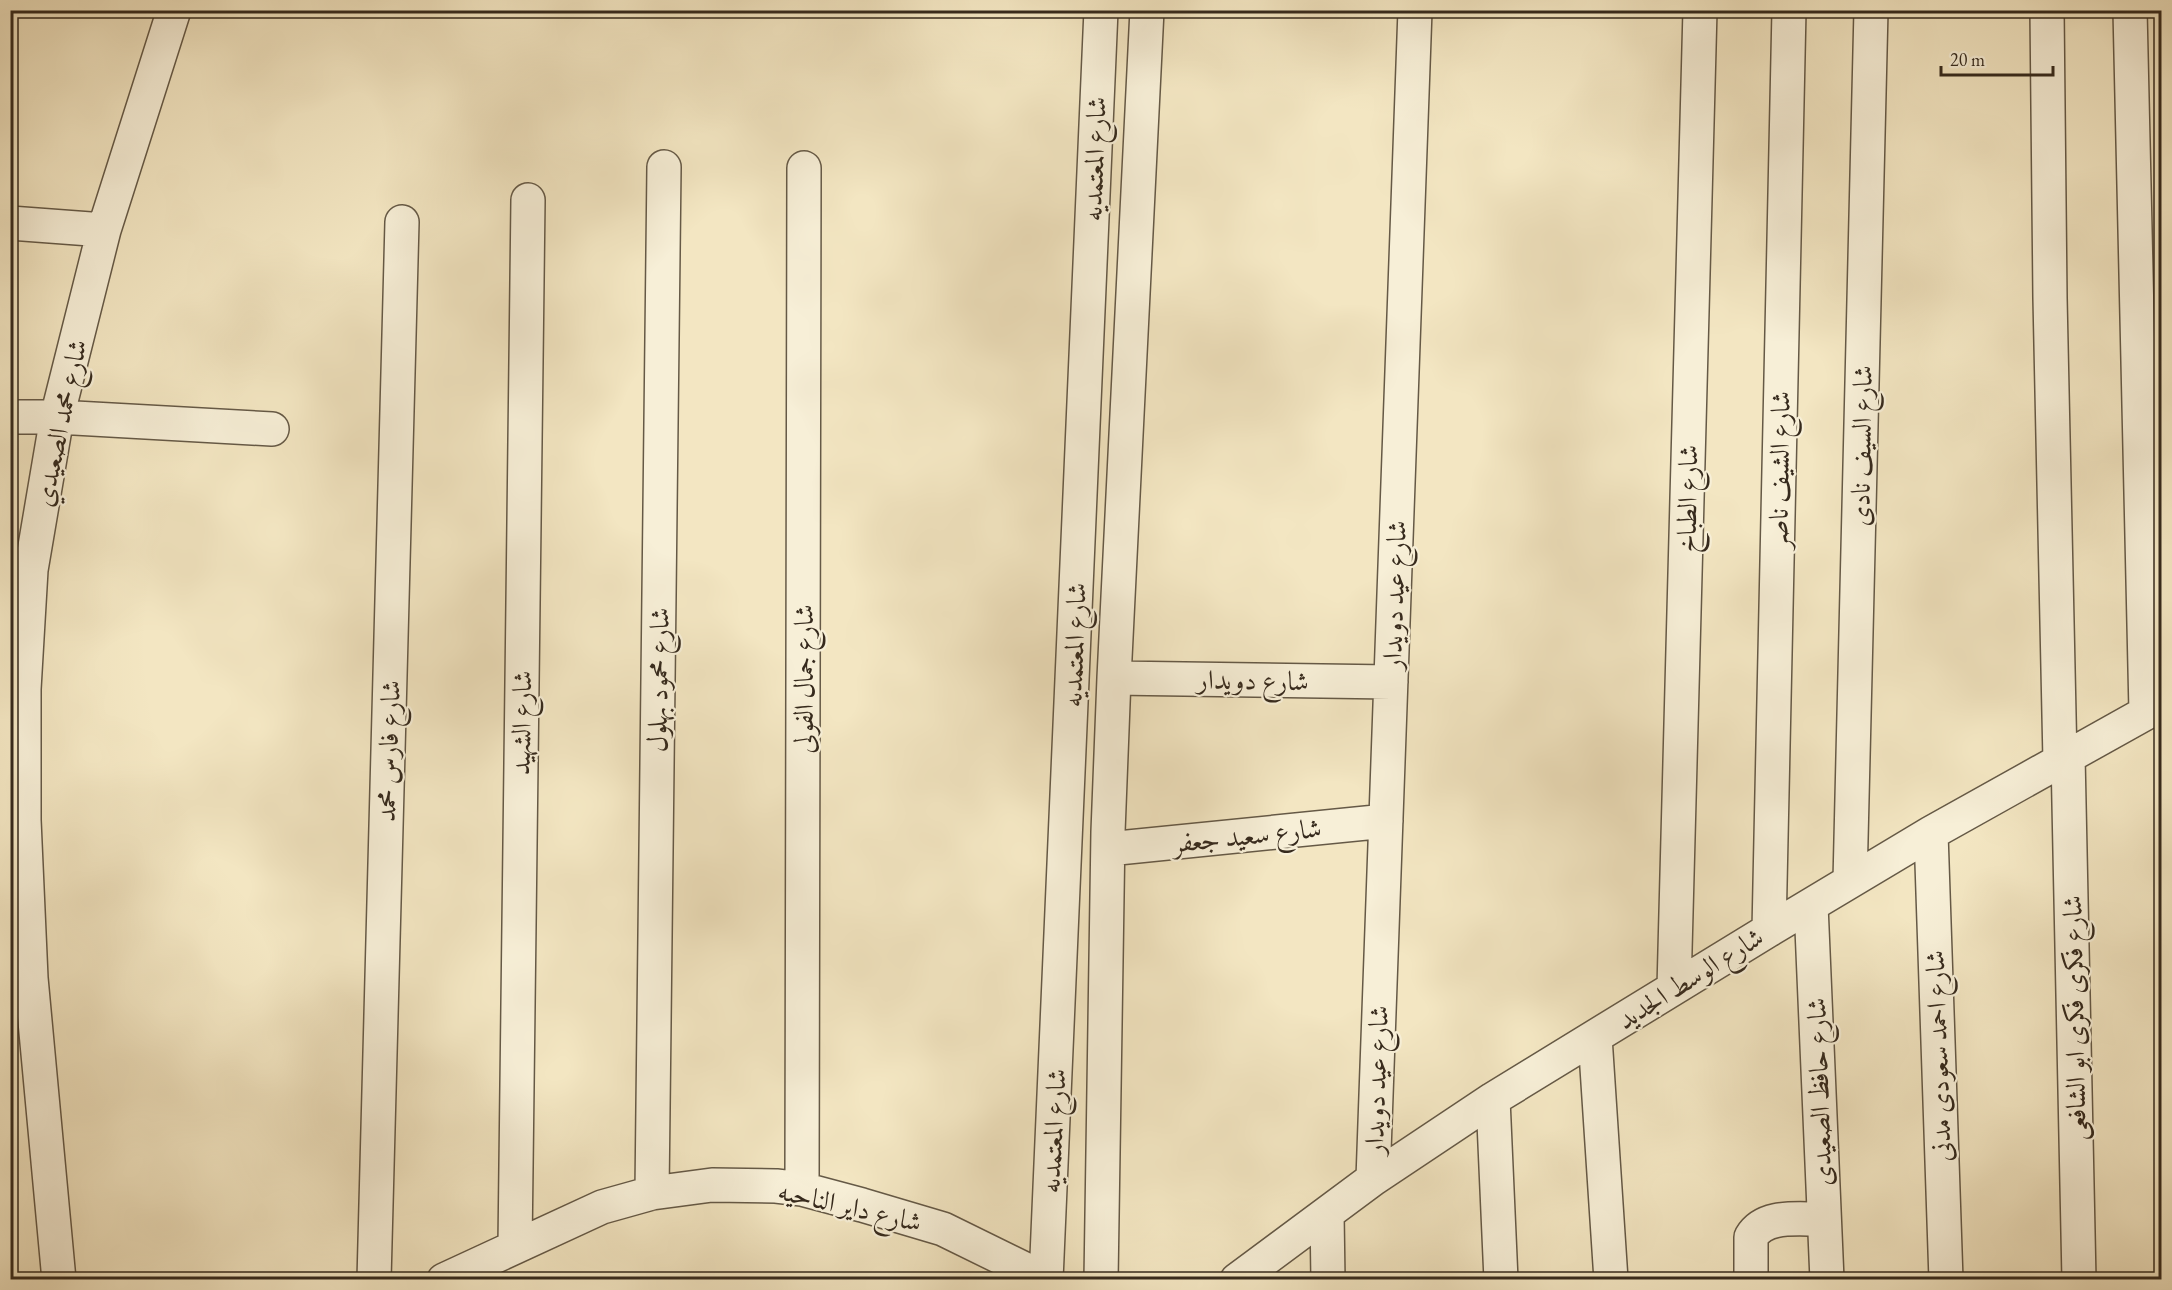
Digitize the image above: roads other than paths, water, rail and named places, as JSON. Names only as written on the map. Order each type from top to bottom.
[{"type":"street","name":"شارع محمد الصعيدي","points":[[59,1280],[21,977],[17,819],[17,688],[21,569],[104,230],[174,10]]},
{"type":"street","name":"شارع المعتمديه","points":[[1046,1279],[1101,10]]},
{"type":"street","name":"شارع المعتمديه","points":[[1101,1280],[1108,841],[1147,10]]},
{"type":"street","name":"شارع عيد دويدار","points":[[1373,1179],[1415,10]]},
{"type":"street","name":"شارع الطباخ","points":[[1674,988],[1700,10]]},
{"type":"street","name":"شارع الشيف ناصر","points":[[1769,930],[1788,10]]},
{"type":"street","name":"شارع السيف نادى","points":[[1850,881],[1871,10]]},
{"type":"street","name":"شارع فكرى فكرى ابو الشافعى","points":[[2047,10],[2050,298],[2079,1280]]},
{"type":"street","points":[[2130,10],[2154,708]]},
{"type":"street","name":"شارع محمود بهلول","points":[[652,1193],[664,168]]},
{"type":"street","name":"شارع جمال الفولى","points":[[802,1189],[804,168]]},
{"type":"street","name":"شارع الشهيد","points":[[515,1247],[528,200]]},
{"type":"street","name":"شارع فارس محمد","points":[[374,1280],[402,222]]},
{"type":"street","points":[[10,224],[104,230]]},
{"type":"street","points":[[10,417],[57,417],[272,429]]},
{"type":"street","name":"شارع دويدار","points":[[1114,678],[1391,682]]},
{"type":"street","name":"شارع الوسط الجديد","points":[[1237,1280],[1373,1179],[1493,1099],[1931,833],[2154,708]]},
{"type":"street","name":"شارع سعيد جعفر","points":[[1066,830],[1108,841],[1386,821]]},
{"type":"street","name":"شارع احمد سعودى مدنى","points":[[1931,833],[1946,1280]]},
{"type":"street","name":"شارع حافظ الصعيدى","points":[[1811,905],[1827,1280]]},
{"type":"street","points":[[1595,1037],[1611,1280]]},
{"type":"street","points":[[1493,1099],[1501,1280]]},
{"type":"street","name":"شارع داير الناحيه","points":[[444,1280],[602,1207],[652,1193],[712,1185],[776,1186],[802,1189],[943,1229],[1046,1279]]},
{"type":"street","points":[[1327,1214],[1328,1280]]},
{"type":"street","points":[[1751,1280],[1751,1237],[1762,1224],[1771,1221],[1824,1219]]}]
